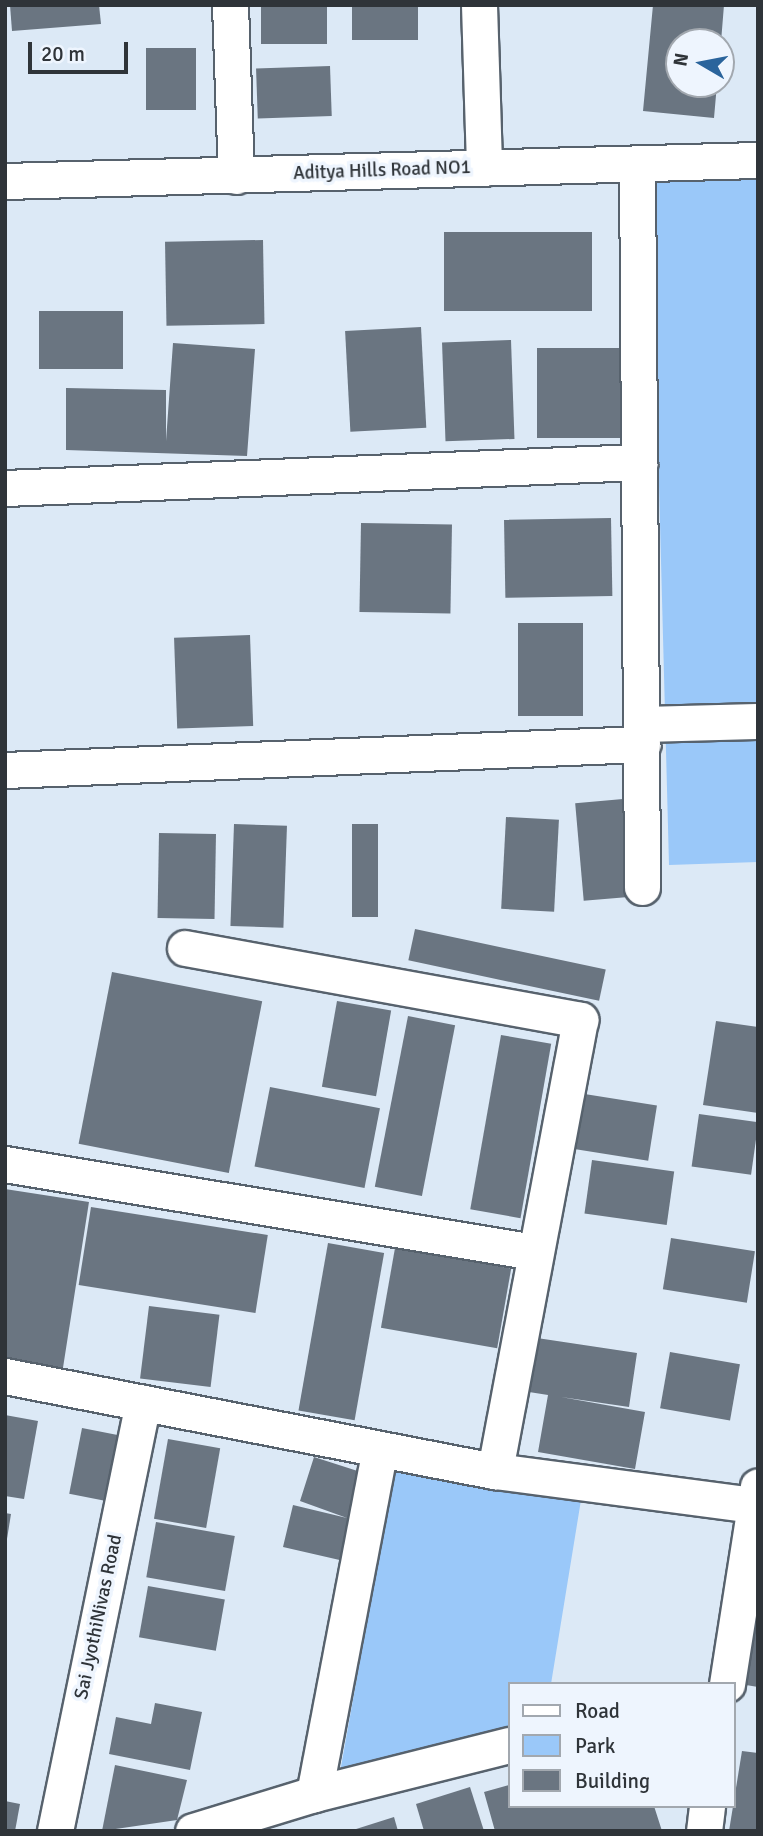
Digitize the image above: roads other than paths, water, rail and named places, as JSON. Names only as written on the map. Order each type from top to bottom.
[{"type":"street","points":[[230,5],[236,176]]},
{"type":"street","points":[[479,5],[484,168]]},
{"type":"street","name":"Aditya Hills Road NO1","points":[[5,181],[758,160]]},
{"type":"street","points":[[637,164],[642,887]]},
{"type":"street","points":[[5,488],[639,462]]},
{"type":"street","points":[[5,770],[642,734],[758,721]]},
{"type":"street","points":[[185,948],[580,1020],[582,1028],[534,1252],[495,1471]]},
{"type":"street","points":[[5,1164],[534,1252]]},
{"type":"street","points":[[5,1376],[495,1471],[755,1495],[727,1682]]},
{"type":"street","name":"Sai JyothiNivas Road","points":[[55,1831],[143,1403]]},
{"type":"street","points":[[314,1794],[380,1449]]},
{"type":"street","points":[[193,1831],[314,1794],[508,1745]]},
{"type":"street","points":[[704,1831],[708,1808]]}]
